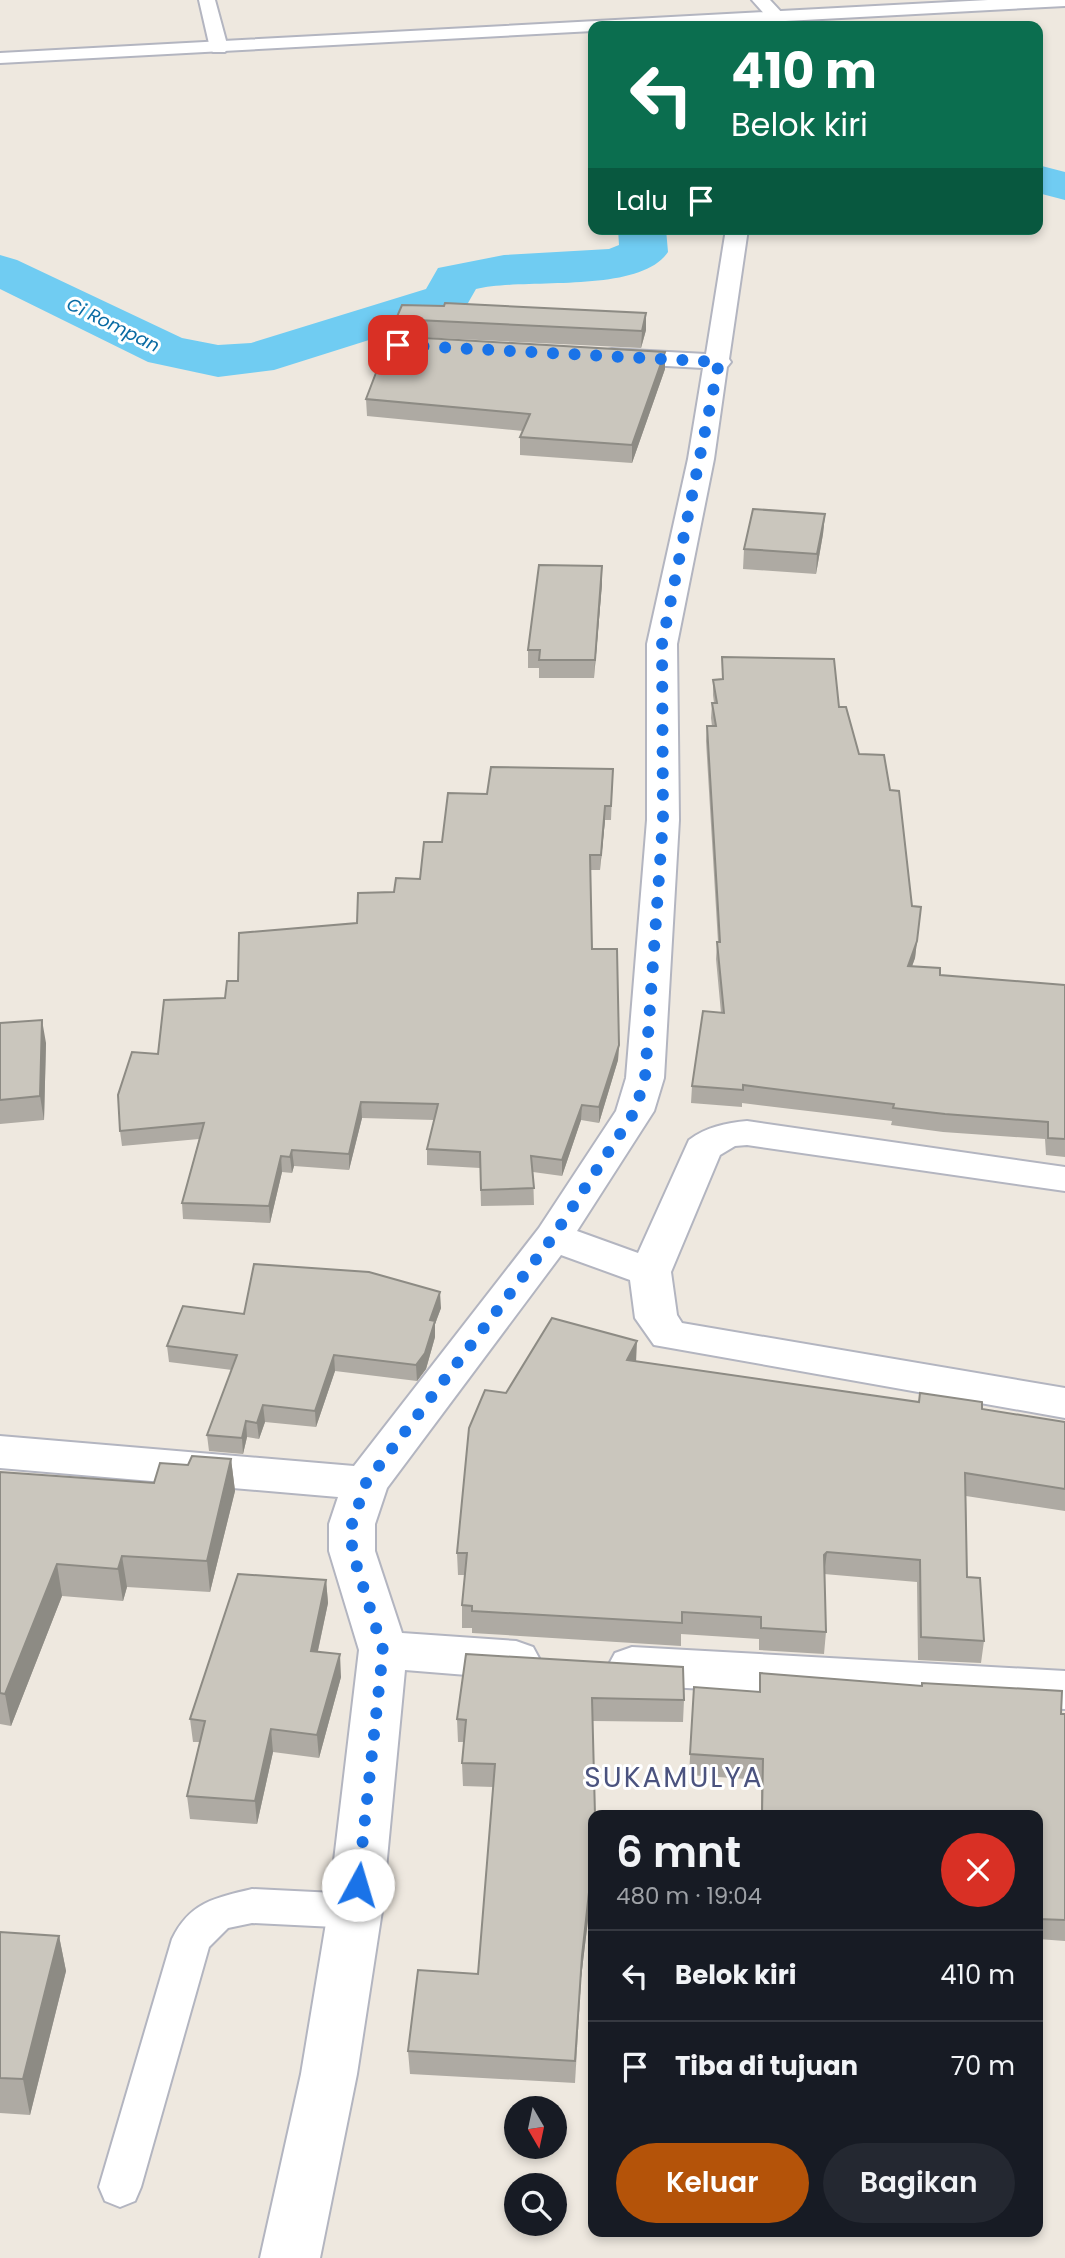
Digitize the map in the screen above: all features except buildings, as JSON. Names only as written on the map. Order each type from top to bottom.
[{"type":"street","points":[[207,0],[219,48]]},
{"type":"street","points":[[760,0],[775,15]]},
{"type":"street","points":[[693,21],[1065,1]]},
{"type":"street","points":[[0,58],[588,28]]},
{"type":"street","points":[[290,2258],[329,2074],[355,1911],[383,1650],[352,1551],[352,1524],[366,1483],[553,1237],[635,1111],[645,1078],[663,820],[662,644],[719,362],[736,235]]},
{"type":"street","points":[[593,355],[719,362]]},
{"type":"street","points":[[1065,1179],[747,1133],[730,1134],[715,1139],[703,1150],[650,1272],[656,1318],[669,1335],[1065,1402]]},
{"type":"street","points":[[553,1237],[650,1272]]},
{"type":"street","points":[[0,1452],[366,1483]]},
{"type":"street","points":[[383,1650],[552,1662]]},
{"type":"street","points":[[594,1664],[1065,1690]]},
{"type":"lane","points":[[120,2187],[192,1939],[216,1914],[252,1906],[355,1911]]},
{"type":"waterway","name":"Ci Rompan","points":[[1043,180],[1065,186]]},
{"type":"waterway","name":"Ci Rompan","points":[[0,270],[167,351],[218,361],[255,359],[446,299],[456,279],[504,270],[577,268],[623,261],[644,252],[643,235]]},
{"type":"district","name":"SUKAMULYA","points":[[674,1777]]},
{"type":"route","points":[[358,1885],[383,1650],[352,1551],[352,1524],[366,1483],[553,1237],[635,1111],[645,1078],[663,820],[662,644],[719,362],[398,345]]}]
